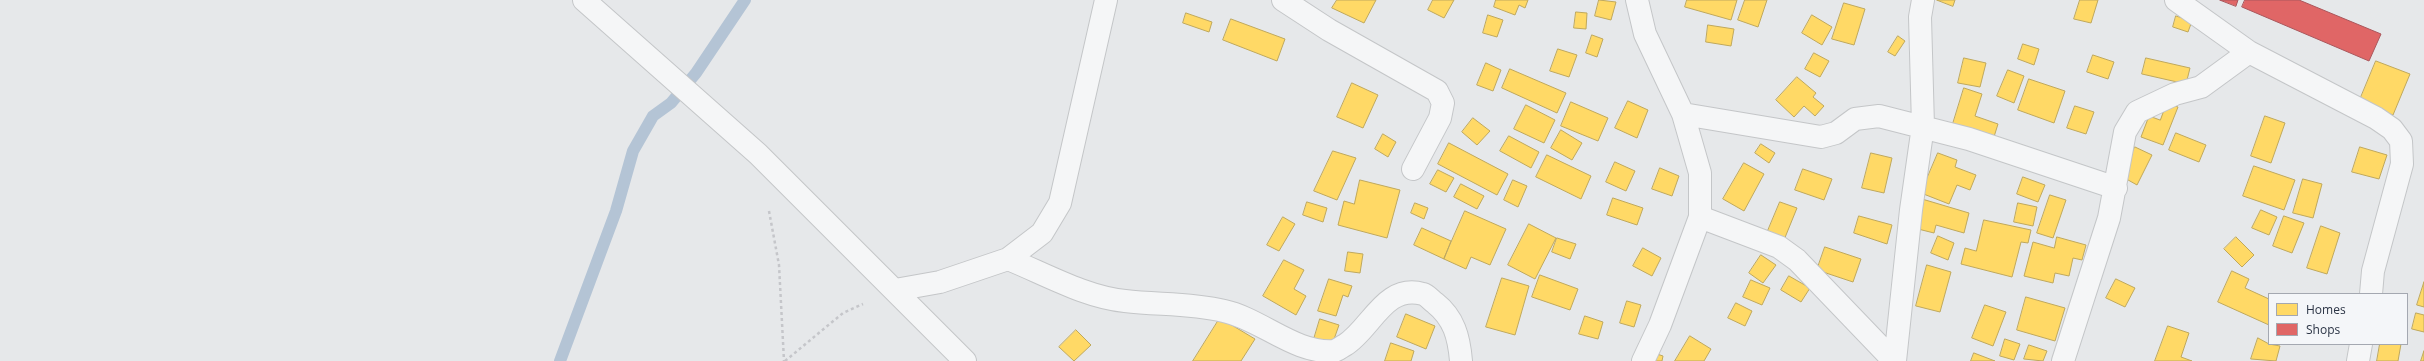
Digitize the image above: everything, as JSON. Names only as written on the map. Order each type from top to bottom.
[{"type":"street","points":[[584,0],[698,99],[758,154],[965,361]]},
{"type":"street","points":[[895,290],[940,282],[1008,259],[1042,233],[1060,203],[1106,0]]},
{"type":"street","points":[[1283,0],[1329,30],[1437,91],[1442,103],[1440,118],[1413,169]]},
{"type":"street","points":[[1637,0],[1645,34],[1683,114],[1700,173],[1700,217],[1660,325],[1643,361]]},
{"type":"street","points":[[1894,361],[1911,210],[1923,126],[1920,17],[1923,0]]},
{"type":"street","points":[[2176,0],[2249,52],[2376,118],[2392,130],[2401,141],[2402,164],[2373,272],[2370,293]]},
{"type":"street","points":[[2063,361],[2109,218],[2116,188],[2125,132],[2138,112],[2175,94],[2200,87],[2249,52]]},
{"type":"street","points":[[1683,114],[1821,137],[1836,133],[1855,119],[1879,116],[1923,126],[2116,188]]},
{"type":"street","points":[[1700,217],[1779,247],[1797,260],[1894,361]]},
{"type":"street","points":[[1008,259],[1087,292],[1124,301],[1167,302],[1225,311],[1312,350],[1336,351],[1356,338],[1386,301],[1408,291],[1424,294],[1441,308],[1453,322],[1459,342],[1461,361]]},
{"type":"street","points":[[2358,361],[2361,345]]},
{"type":"path","points":[[768,206],[780,265],[785,361]]},
{"type":"path","points":[[785,361],[842,313],[895,290]]},
{"type":"building: Homes","points":[[1337,0],[1376,0],[1364,23],[1332,8]]},
{"type":"building: Homes","points":[[1433,0],[1454,0],[1444,18],[1428,10]]},
{"type":"building: Homes","points":[[1496,0],[1528,0],[1525,8],[1519,5],[1515,15],[1494,7]]},
{"type":"building: Homes","points":[[1599,0],[1616,2],[1611,20],[1595,16]]},
{"type":"building: Homes","points":[[1687,0],[1737,0],[1731,20],[1685,7]]},
{"type":"building: Homes","points":[[1745,0],[1767,0],[1758,27],[1738,20]]},
{"type":"building: Homes","points":[[1937,0],[1955,0],[1953,6]]},
{"type":"building: Homes","points":[[2080,0],[2098,0],[2091,23],[2074,19]]},
{"type":"building: Homes","points":[[1844,3],[1865,9],[1854,45],[1832,39]]},
{"type":"building: Homes","points":[[1576,12],[1587,13],[1586,29],[1574,28]]},
{"type":"building: Homes","points":[[1186,13],[1212,22],[1209,32],[1183,23]]},
{"type":"building: Homes","points":[[1488,15],[1503,20],[1497,37],[1483,33]]},
{"type":"building: Homes","points":[[1812,15],[1832,27],[1822,45],[1802,33]]},
{"type":"building: Homes","points":[[2176,16],[2192,21],[2188,32],[2173,27]]},
{"type":"building: Homes","points":[[1231,19],[1285,39],[1277,61],[1223,40]]},
{"type":"building: Homes","points":[[1708,25],[1734,29],[1731,46],[1706,42]]},
{"type":"building: Homes","points":[[1592,35],[1603,39],[1597,57],[1586,53]]},
{"type":"building: Homes","points":[[1898,36],[1905,41],[1895,56],[1888,52]]},
{"type":"building: Homes","points":[[2023,44],[2039,49],[2034,65],[2018,59]]},
{"type":"building: Homes","points":[[1558,49],[1577,55],[1569,77],[1550,71]]},
{"type":"building: Homes","points":[[1814,53],[1829,61],[1820,77],[1805,69]]},
{"type":"building: Homes","points":[[2093,55],[2114,62],[2108,79],[2087,72]]},
{"type":"building: Homes","points":[[1964,58],[1986,63],[1980,87],[1958,83]]},
{"type":"building: Homes","points":[[2146,58],[2190,68],[2186,84],[2142,74]]},
{"type":"building: Homes","points":[[2376,61],[2410,74],[2393,115],[2359,102]]},
{"type":"building: Homes","points":[[1486,63],[1501,70],[1493,91],[1477,85]]},
{"type":"building: Homes","points":[[1510,69],[1566,93],[1557,113],[1502,88]]},
{"type":"building: Homes","points":[[2008,70],[2024,76],[2014,103],[1997,96]]},
{"type":"building: Homes","points":[[1797,77],[1816,93],[1813,97],[1824,106],[1815,116],[1804,106],[1794,117],[1776,100]]},
{"type":"building: Homes","points":[[2029,79],[2065,91],[2054,123],[2018,110]]},
{"type":"building: Homes","points":[[1352,83],[1378,95],[1363,128],[1337,117]]},
{"type":"building: Homes","points":[[1964,88],[1982,94],[1975,116],[1998,124],[1993,140],[1952,127]]},
{"type":"building: Homes","points":[[1628,101],[1648,110],[1637,138],[1615,128]]},
{"type":"building: Homes","points":[[1571,102],[1608,118],[1598,141],[1561,126]]},
{"type":"building: Homes","points":[[2167,103],[2178,107],[2163,145],[2141,137],[2149,116],[2160,120]]},
{"type":"building: Homes","points":[[1526,105],[1555,120],[1544,143],[1514,129]]},
{"type":"building: Homes","points":[[2075,106],[2094,112],[2086,134],[2067,128]]},
{"type":"building: Homes","points":[[2265,116],[2285,123],[2271,163],[2251,156]]},
{"type":"building: Homes","points":[[1473,118],[1490,131],[1477,145],[1462,132]]},
{"type":"building: Homes","points":[[1561,130],[1582,143],[1572,160],[1551,148]]},
{"type":"building: Homes","points":[[2176,133],[2206,145],[2199,162],[2169,150]]},
{"type":"building: Homes","points":[[1383,134],[1396,142],[1388,157],[1375,149]]},
{"type":"building: Homes","points":[[1509,136],[1539,152],[1531,168],[1500,151]]},
{"type":"building: Homes","points":[[1449,143],[1508,174],[1497,195],[1438,164]]},
{"type":"building: Homes","points":[[1761,144],[1775,153],[1769,163],[1755,153]]},
{"type":"building: Homes","points":[[2135,147],[2152,155],[2137,185],[2121,176]]},
{"type":"building: Homes","points":[[2360,147],[2387,155],[2379,179],[2352,172]]},
{"type":"building: Homes","points":[[1333,151],[1356,158],[1337,200],[1314,191]]},
{"type":"building: Homes","points":[[1871,153],[1892,158],[1884,193],[1862,188]]},
{"type":"building: Homes","points":[[1938,153],[1957,160],[1955,167],[1976,175],[1970,190],[1957,185],[1949,204],[1921,193]]},
{"type":"building: Homes","points":[[1547,155],[1591,176],[1581,199],[1536,177]]},
{"type":"building: Homes","points":[[1615,162],[1635,171],[1626,191],[1606,182]]},
{"type":"building: Homes","points":[[1744,163],[1764,174],[1744,211],[1723,199]]},
{"type":"building: Homes","points":[[2254,166],[2295,180],[2284,210],[2243,196]]},
{"type":"building: Homes","points":[[1660,168],[1679,176],[1672,196],[1652,189]]},
{"type":"building: Homes","points":[[1803,169],[1832,179],[1824,200],[1795,190]]},
{"type":"building: Homes","points":[[1438,170],[1454,178],[1446,192],[1430,184]]},
{"type":"building: Homes","points":[[2023,177],[2045,185],[2038,202],[2017,194]]},
{"type":"building: Homes","points":[[2303,179],[2322,184],[2313,218],[2293,213]]},
{"type":"building: Homes","points":[[1360,180],[1400,190],[1387,238],[1338,225],[1344,201],[1354,204]]},
{"type":"building: Homes","points":[[1513,180],[1527,186],[1518,207],[1504,200]]},
{"type":"building: Homes","points":[[1461,184],[1484,196],[1477,209],[1454,197]]},
{"type":"building: Homes","points":[[2050,195],[2066,200],[2053,238],[2037,233]]},
{"type":"building: Homes","points":[[1613,198],[1643,208],[1637,225],[1607,215]]},
{"type":"building: Homes","points":[[1922,199],[1969,213],[1964,233],[1936,225],[1934,233],[1914,228]]},
{"type":"building: Homes","points":[[1307,202],[1327,208],[1323,222],[1303,215]]},
{"type":"building: Homes","points":[[1780,202],[1797,208],[1784,240],[1767,233]]},
{"type":"building: Homes","points":[[1415,203],[1428,208],[1424,219],[1411,213]]},
{"type":"building: Homes","points":[[2018,203],[2037,207],[2033,226],[2014,222]]},
{"type":"building: Homes","points":[[2261,210],[2277,217],[2269,235],[2252,228]]},
{"type":"building: Homes","points":[[1465,211],[1506,229],[1490,265],[1471,257],[1466,269],[1444,259]]},
{"type":"building: Homes","points":[[1859,216],[1892,225],[1887,244],[1854,233]]},
{"type":"building: Homes","points":[[2284,216],[2304,223],[2292,253],[2273,246]]},
{"type":"building: Homes","points":[[1283,217],[1295,224],[1279,251],[1267,245]]},
{"type":"building: Homes","points":[[1984,220],[2031,230],[2028,243],[2021,242],[2012,277],[1961,264],[1965,248],[1976,251]]},
{"type":"building: Homes","points":[[1529,224],[1556,238],[1535,279],[1508,265]]},
{"type":"building: Homes","points":[[2321,226],[2340,233],[2327,274],[2307,268]]},
{"type":"building: Homes","points":[[1422,228],[1451,241],[1444,259],[1414,245]]},
{"type":"building: Homes","points":[[1938,236],[1954,243],[1948,260],[1931,253]]},
{"type":"building: Homes","points":[[2057,237],[2086,245],[2082,260],[2073,258],[2069,276],[2055,273],[2053,283],[2024,276],[2033,242],[2054,248]]},
{"type":"building: Homes","points":[[2236,237],[2254,255],[2242,267],[2224,249]]},
{"type":"building: Homes","points":[[1557,238],[1576,244],[1570,259],[1552,252]]},
{"type":"building: Homes","points":[[1825,247],[1861,259],[1853,282],[1817,270]]},
{"type":"building: Homes","points":[[1643,248],[1661,258],[1652,276],[1633,266]]},
{"type":"building: Homes","points":[[1348,252],[1363,254],[1360,273],[1345,271]]},
{"type":"building: Homes","points":[[1761,255],[1776,265],[1763,283],[1749,273]]},
{"type":"building: Homes","points":[[1284,260],[1304,270],[1294,289],[1306,296],[1296,315],[1263,296]]},
{"type":"building: Homes","points":[[1927,265],[1951,272],[1940,312],[1916,306]]},
{"type":"building: Homes","points":[[2232,271],[2249,279],[2245,288],[2268,299],[2268,325],[2218,302]]},
{"type":"building: Homes","points":[[1540,275],[1578,289],[1570,310],[1532,297]]},
{"type":"building: Homes","points":[[1789,276],[1810,288],[1801,302],[1781,290]]},
{"type":"building: Homes","points":[[1502,278],[1529,286],[1515,335],[1486,327]]},
{"type":"building: Homes","points":[[1329,279],[1352,286],[1348,297],[1343,295],[1336,316],[1318,311]]},
{"type":"building: Homes","points":[[2116,279],[2135,288],[2125,307],[2106,298]]},
{"type":"building: Homes","points":[[1751,280],[1770,288],[1762,305],[1743,297]]},
{"type":"building: Homes","points":[[2424,282],[2424,307],[2417,305]]},
{"type":"building: Homes","points":[[2026,297],[2065,308],[2055,341],[2017,330]]},
{"type":"building: Homes","points":[[1627,301],[1641,305],[1634,327],[1620,323]]},
{"type":"building: Homes","points":[[1736,303],[1752,311],[1745,326],[1728,318]]},
{"type":"building: Homes","points":[[1985,305],[2006,312],[1993,346],[1972,338]]},
{"type":"building: Homes","points":[[2416,313],[2424,315],[2424,332],[2412,329]]},
{"type":"building: Homes","points":[[1406,314],[1435,326],[1426,349],[1397,337]]},
{"type":"building: Homes","points":[[1585,316],[1603,322],[1598,339],[1579,334]]},
{"type":"building: Homes","points":[[1220,318],[1255,339],[1241,361],[1193,361]]},
{"type":"building: Homes","points":[[1320,319],[1339,325],[1332,345],[1314,339]]},
{"type":"building: Homes","points":[[2168,326],[2189,333],[2181,357],[2192,361],[2155,361]]},
{"type":"building: Homes","points":[[1076,330],[1091,345],[1074,361],[1059,347]]},
{"type":"building: Homes","points":[[1690,336],[1711,349],[1704,361],[1675,361]]},
{"type":"building: Homes","points":[[2258,338],[2268,343],[2268,345],[2280,346],[2276,361],[2251,359]]},
{"type":"building: Homes","points":[[2005,339],[2020,344],[2014,360],[2000,356]]},
{"type":"building: Homes","points":[[1391,343],[1414,351],[1411,361],[1385,361]]},
{"type":"building: Homes","points":[[2029,345],[2047,351],[2043,361],[2024,359]]},
{"type":"building: Homes","points":[[2380,345],[2401,345],[2398,361],[2377,361]]},
{"type":"building: Homes","points":[[2424,351],[2424,361],[2421,361]]},
{"type":"building: Homes","points":[[1651,352],[1663,356],[1662,361],[1648,361]]},
{"type":"building: Homes","points":[[1974,353],[1995,361],[1971,361]]},
{"type":"building: Shops","points":[[2220,0],[2238,0],[2236,6]]},
{"type":"building: Shops","points":[[2245,0],[2299,0],[2381,34],[2369,61],[2242,7]]},
{"type":"waterway","points":[[560,361],[616,211],[633,151],[653,116],[671,103],[696,73],[745,0]]}]
